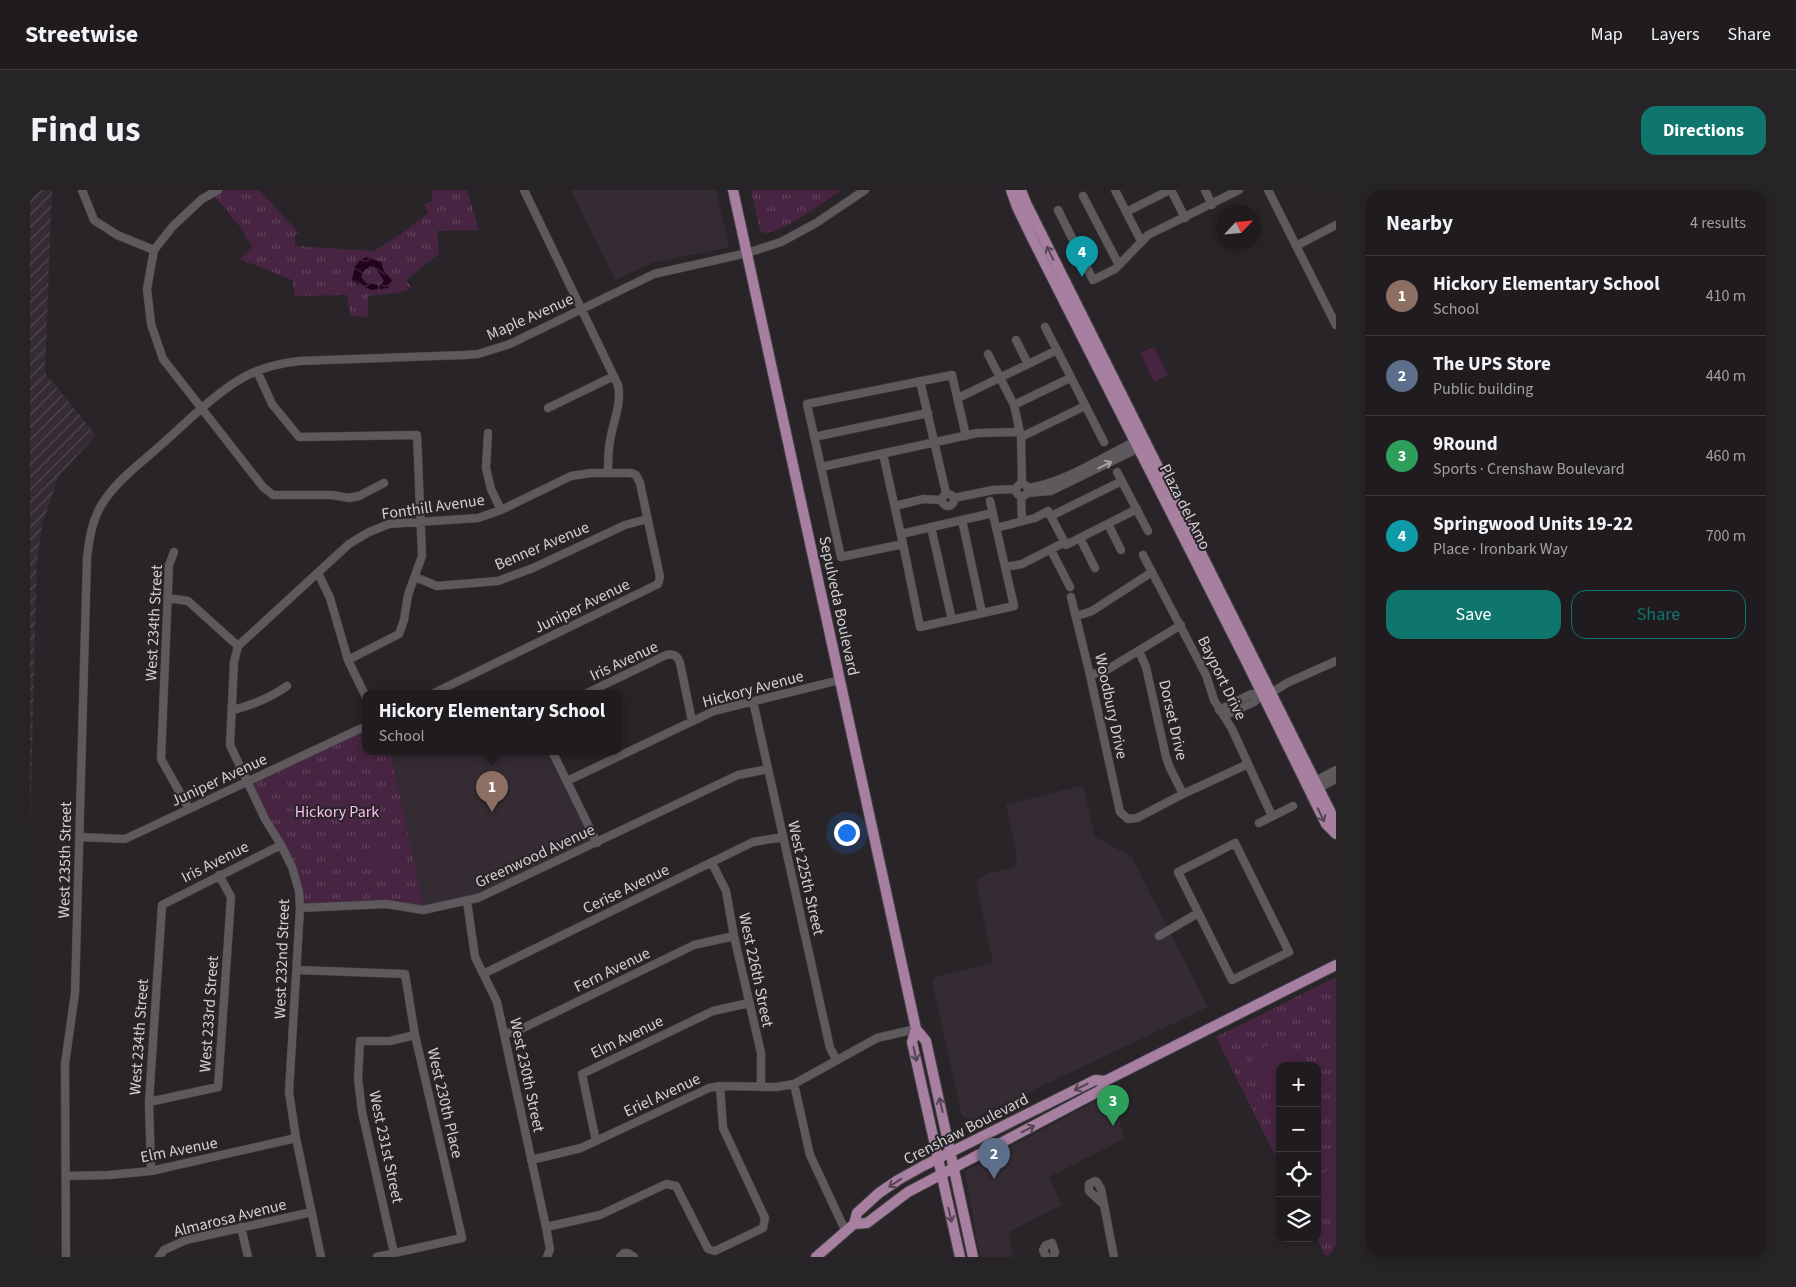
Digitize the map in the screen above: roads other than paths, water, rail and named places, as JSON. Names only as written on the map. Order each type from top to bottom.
[{"type":"main road","name":"Sepulveda Boulevard","points":[[733,190],[916,1029],[926,1041],[973,1257]]},
{"type":"main road","name":"Plaza del Amo","points":[[1011,190],[1020,199],[1070,304],[1336,826]]},
{"type":"main road","name":"Plaza del Amo","points":[[1315,788],[1326,824],[1336,834]]},
{"type":"main road","name":"Crenshaw Boulevard","points":[[816,1257],[854,1224],[857,1214],[879,1193],[898,1180],[1095,1080],[1105,1081],[1336,965]]},
{"type":"main road","name":"Sepulveda Boulevard","points":[[916,1029],[912,1042],[960,1257]]},
{"type":"main road","name":"Crenshaw Boulevard","points":[[854,1224],[867,1223],[908,1192],[941,1173],[1094,1094],[1101,1090],[1105,1081]]},
{"type":"street","points":[[82,190],[94,220],[117,235],[154,250]]},
{"type":"street","points":[[218,190],[202,199],[173,226],[154,250],[147,289],[151,324],[163,359],[263,487],[273,495],[332,495],[349,498],[359,496],[384,483]]},
{"type":"street","points":[[524,190],[614,376],[620,395],[609,444],[608,473],[636,474],[640,483],[648,519]]},
{"type":"street","name":"Maple Avenue","points":[[127,475],[231,385],[257,371],[287,362],[299,361],[478,354],[510,344],[654,274],[764,248],[797,234],[865,190]]},
{"type":"street","points":[[1115,190],[1141,241]]},
{"type":"street","points":[[1126,212],[1171,190],[1185,218]]},
{"type":"street","points":[[1204,190],[1212,205]]},
{"type":"street","points":[[1268,190],[1336,325]]},
{"type":"street","points":[[1058,210],[1093,280],[1115,269],[1148,235],[1239,191]]},
{"type":"street","points":[[1083,196],[1119,265]]},
{"type":"street","points":[[1296,246],[1336,225]]},
{"type":"street","points":[[1045,327],[1104,442]]},
{"type":"street","points":[[1016,340],[1028,364]]},
{"type":"street","points":[[958,398],[1056,350]]},
{"type":"street","points":[[988,354],[1014,405],[1020,434],[1024,490],[1022,522]]},
{"type":"street","points":[[257,371],[272,404],[299,437],[417,435],[422,556],[408,595],[404,620],[399,634],[348,660]]},
{"type":"street","points":[[903,544],[841,557],[807,404],[952,374],[966,436]]},
{"type":"street","points":[[548,408],[614,376]]},
{"type":"street","points":[[1014,405],[1070,378]]},
{"type":"street","points":[[920,381],[928,413],[945,506],[950,506]]},
{"type":"street","points":[[821,467],[977,433],[1020,434],[1084,406]]},
{"type":"street","points":[[814,437],[928,413]]},
{"type":"street","points":[[488,433],[486,468],[491,489],[501,510]]},
{"type":"street","points":[[954,498],[992,490],[1015,489],[1017,494],[1024,490],[1051,491],[1141,443]]},
{"type":"street","points":[[883,454],[920,627],[1014,606],[990,501]]},
{"type":"street","name":"Fonthill Avenue","points":[[238,646],[349,544],[369,532],[389,524],[478,518],[501,510],[572,476],[591,472],[608,473]]},
{"type":"street","points":[[1118,472],[1148,531]]},
{"type":"street","name":"West 235th Street","points":[[66,1257],[65,1064],[75,993],[88,544],[101,506],[110,492],[127,475]]},
{"type":"street","points":[[1051,516],[1122,481]]},
{"type":"street","points":[[895,506],[951,494],[954,498]]},
{"type":"street","points":[[950,506],[954,503],[954,498]]},
{"type":"street","points":[[950,506],[958,521],[982,613]]},
{"type":"street","points":[[996,528],[1022,522],[1048,511],[1066,545],[1137,509]]},
{"type":"street","points":[[901,534],[993,514]]},
{"type":"street","name":"Benner Avenue","points":[[416,577],[437,586],[498,581],[533,568],[625,525],[648,519]]},
{"type":"street","name":"Juniper Avenue","points":[[440,690],[654,587],[660,582],[648,519]]},
{"type":"street","points":[[1108,524],[1121,550]]},
{"type":"street","points":[[931,527],[952,620]]},
{"type":"street","points":[[1080,538],[1095,568]]},
{"type":"street","points":[[1005,567],[1022,564],[1065,542]]},
{"type":"street","points":[[1051,550],[1070,587]]},
{"type":"street","name":"West 234th Street","points":[[174,552],[169,565],[161,759],[189,809]]},
{"type":"street","name":"Bayport Drive","points":[[1143,555],[1206,674],[1214,700],[1232,730],[1272,816]]},
{"type":"street","points":[[1077,616],[1092,611],[1152,572]]},
{"type":"street","points":[[318,573],[330,598],[348,660],[363,690]]},
{"type":"street","name":"Woodbury Drive","points":[[1071,597],[1077,616],[1120,812],[1128,819],[1137,818],[1183,794]]},
{"type":"street","points":[[168,598],[188,601],[238,646]]},
{"type":"street","points":[[1090,675],[1105,671],[1181,625]]},
{"type":"street","name":"West 232nd Street","points":[[238,646],[234,662],[230,745],[265,819],[281,845],[296,879],[300,908],[289,1092],[296,1138],[321,1257]]},
{"type":"street","name":"Dorset Drive","points":[[1139,650],[1146,667],[1166,757],[1183,794]]},
{"type":"street","name":"Iris Avenue","points":[[593,690],[666,655],[674,655],[679,659],[692,721]]},
{"type":"street","points":[[1222,713],[1237,706],[1254,702],[1336,661]]},
{"type":"street","name":"Hickory Avenue","points":[[622,755],[722,708],[840,680]]},
{"type":"street","points":[[233,710],[251,706],[271,697],[288,686]]},
{"type":"street","name":"West 225th Street","points":[[753,701],[830,1048],[836,1059]]},
{"type":"street","name":"Juniper Avenue","points":[[79,838],[125,839],[362,728]]},
{"type":"street","points":[[554,755],[597,843]]},
{"type":"street","name":"Hickory Avenue","points":[[567,781],[621,755]]},
{"type":"street","points":[[1183,794],[1248,764]]},
{"type":"street","name":"Greenwood Avenue","points":[[300,908],[386,904],[417,910],[467,901],[489,894],[738,775],[768,769]]},
{"type":"street","points":[[1315,788],[1336,770]]},
{"type":"street","points":[[1315,788],[1336,779]]},
{"type":"street","points":[[1259,823],[1293,806]]},
{"type":"street","name":"Cerise Avenue","points":[[483,974],[753,842],[783,837]]},
{"type":"street","points":[[1235,843],[1289,952],[1232,980],[1198,913],[1178,872],[1235,843]]},
{"type":"street","name":"Iris Avenue","points":[[162,905],[281,845]]},
{"type":"street","name":"West 226th Street","points":[[712,863],[726,891],[734,936],[761,1053],[761,1087]]},
{"type":"street","name":"West 233rd Street","points":[[149,1102],[218,1087],[231,897],[219,875]]},
{"type":"street","name":"West 230th Street","points":[[467,901],[475,957],[497,1002],[546,1227],[550,1249],[547,1257]]},
{"type":"street","name":"West 234th Street","points":[[151,1171],[149,1102],[162,905]]},
{"type":"street","points":[[1159,936],[1198,913]]},
{"type":"street","name":"Fern Avenue","points":[[504,1034],[517,1031],[694,945],[734,936]]},
{"type":"street","name":"West 230th Place","points":[[297,970],[405,974],[415,1035],[462,1238],[394,1253]]},
{"type":"street","name":"Elm Avenue","points":[[596,1141],[582,1074],[713,1011],[749,1003]]},
{"type":"street","name":"Eriel Avenue","points":[[531,1160],[581,1148],[709,1088],[720,1086],[776,1087],[794,1084],[836,1059],[877,1038],[916,1029]]},
{"type":"street","name":"West 231st Street","points":[[394,1253],[362,1112],[358,1078],[360,1041],[390,1041],[415,1035]]},
{"type":"street","points":[[794,1084],[810,1155],[846,1232]]},
{"type":"street","points":[[546,1227],[600,1215],[666,1184],[676,1186],[708,1249],[715,1251],[763,1228],[765,1218],[723,1128],[720,1086]]},
{"type":"street","name":"Elm Avenue","points":[[66,1176],[109,1175],[151,1171],[296,1138]]},
{"type":"street","points":[[1103,1204],[1114,1257]]},
{"type":"street","name":"Almarosa Avenue","points":[[159,1257],[164,1250],[186,1240],[312,1212]]},
{"type":"street","points":[[241,1228],[248,1257]]},
{"type":"street","points":[[1046,1257],[1043,1250],[1046,1245],[1052,1243],[1055,1252],[1054,1257]]},
{"type":"street","points":[[377,1257],[394,1253]]},
{"type":"street","points":[[620,1257],[624,1253],[628,1253],[634,1257]]},
{"type":"water","points":[[366,257],[381,262],[384,271],[392,280],[388,288],[380,289],[379,286],[384,281],[375,267],[370,266],[361,277],[366,283],[378,285],[378,289],[372,290],[353,282],[355,267],[359,261]]},
{"type":"place","name":"Springwood Units 19-22","points":[[1082,277]]},
{"type":"place","name":"Hickory Elementary School","points":[[492,812]]},
{"type":"place","name":"9Round","points":[[1113,1126]]},
{"type":"place","name":"The UPS Store","points":[[994,1179]]},
{"type":"park label","name":"Hickory Park","points":[[337,812]]}]
